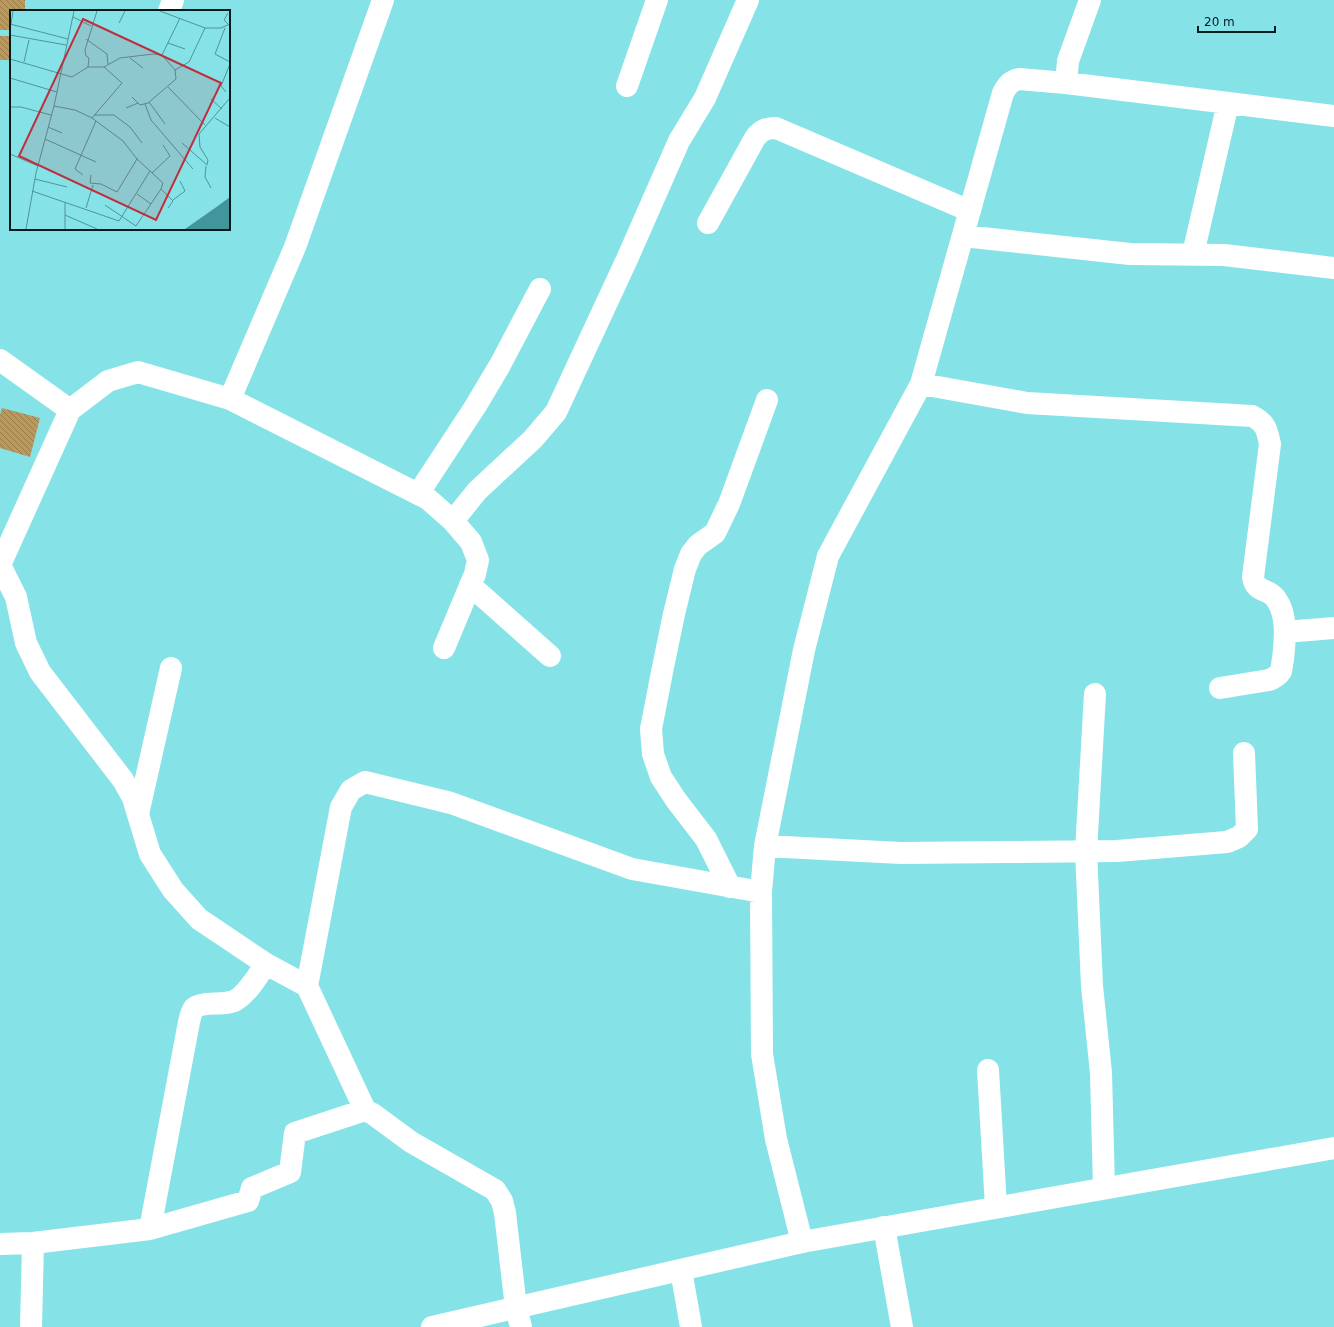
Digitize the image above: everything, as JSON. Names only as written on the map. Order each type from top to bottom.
[{"type":"street","points":[[170,10],[173,0]]},
{"type":"street","points":[[230,399],[295,247],[382,0]]},
{"type":"street","points":[[627,86],[657,0]]},
{"type":"street","points":[[453,521],[478,491],[533,439],[556,412],[628,257],[679,141],[706,98],[748,0]]},
{"type":"street","points":[[1066,83],[1068,61],[1090,0]]},
{"type":"street","points":[[802,1242],[776,1139],[762,1054],[761,892],[765,846],[804,650],[828,556],[921,384],[1003,93],[1007,85],[1014,80],[1019,79],[1066,83],[1334,116]]},
{"type":"street","points":[[1193,254],[1228,103]]},
{"type":"street","points":[[708,222],[755,138],[760,131],[767,128],[776,128],[970,211]]},
{"type":"street","points":[[963,236],[1130,254],[1224,255],[1334,268]]},
{"type":"street","points":[[418,494],[500,365],[540,288]]},
{"type":"street","points":[[0,360],[70,410]]},
{"type":"street","points":[[307,986],[266,964],[199,919],[173,890],[150,854],[133,798],[123,780],[40,672],[26,642],[16,597],[0,565],[70,410],[108,381],[138,372],[230,399],[428,499],[453,521],[472,542],[478,560],[475,574],[444,648]]},
{"type":"street","points":[[921,384],[1027,403],[1252,416],[1260,420],[1266,428],[1270,444],[1253,577],[1258,588],[1276,598],[1284,618],[1285,642],[1281,670],[1276,678],[1220,688]]},
{"type":"street","points":[[730,887],[706,839],[676,800],[661,777],[653,754],[651,729],[674,614],[685,569],[691,554],[698,545],[715,533],[729,504],[767,400]]},
{"type":"street","points":[[470,585],[550,656]]},
{"type":"street","points":[[1285,632],[1334,628]]},
{"type":"street","points":[[138,814],[171,668]]},
{"type":"street","points":[[1095,694],[1086,851],[1092,986],[1101,1073],[1104,1188]]},
{"type":"street","points":[[765,846],[901,853],[1117,851],[1227,842],[1239,837],[1247,829],[1244,753]]},
{"type":"street","points":[[519,1317],[505,1213],[502,1201],[495,1190],[412,1142],[365,1110],[307,986],[341,807],[351,790],[365,782],[451,803],[632,869],[761,892]]},
{"type":"street","points":[[150,1229],[191,1013],[200,1005],[235,1001],[242,995],[266,964]]},
{"type":"street","points":[[988,1070],[996,1207]]},
{"type":"street","points":[[0,1244],[32,1243],[150,1229],[248,1202],[252,1188],[290,1172],[295,1132],[365,1110]]},
{"type":"street","points":[[432,1327],[519,1317],[681,1270],[802,1242],[1334,1148]]},
{"type":"street","points":[[884,1227],[902,1327]]},
{"type":"street","points":[[31,1327],[32,1243]]},
{"type":"street","points":[[681,1270],[691,1327]]},
{"type":"building","points":[[0,0],[25,0],[25,10],[10,10],[10,30],[0,30]]},
{"type":"building","points":[[0,36],[10,36],[10,60],[0,60]]},
{"type":"building","points":[[2,408],[40,418],[30,457],[0,448],[0,415]]}]
